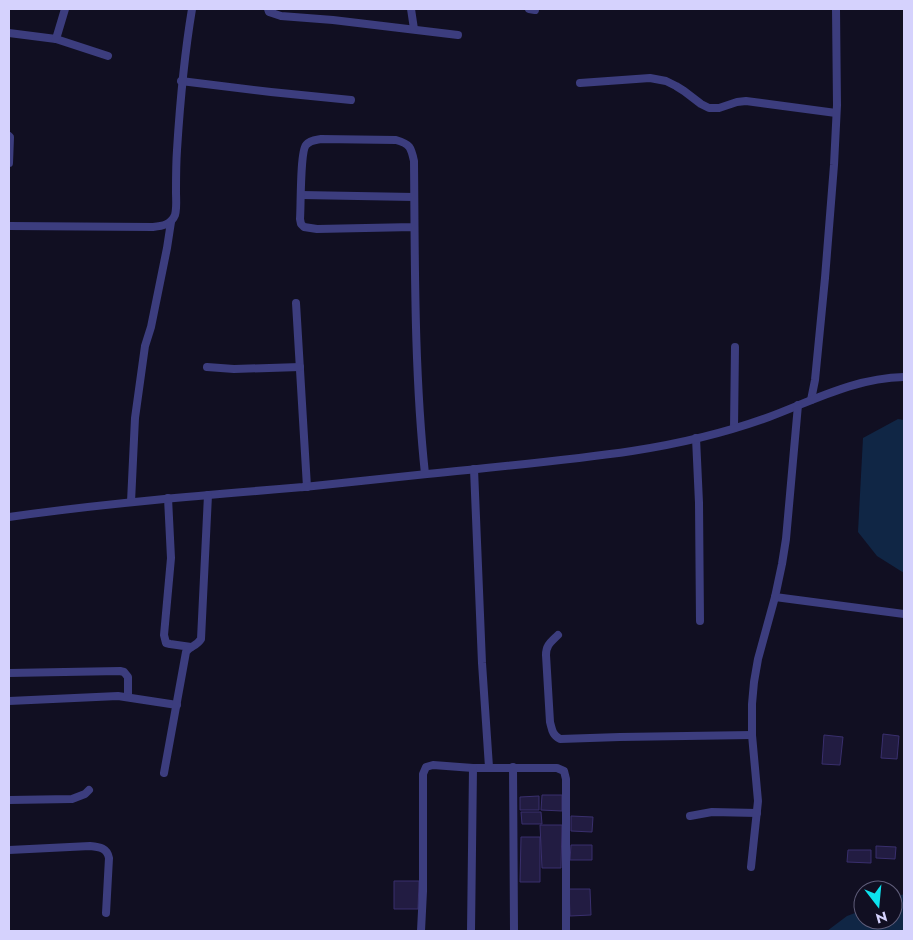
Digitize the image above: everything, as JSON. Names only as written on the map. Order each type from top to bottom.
[{"type":"street","points":[[56,40],[64,9]]},
{"type":"street","points":[[131,502],[135,418],[146,346],[171,222],[175,215],[181,81],[192,9]]},
{"type":"street","points":[[268,9],[269,12],[281,16],[296,13],[333,20],[458,35]]},
{"type":"street","points":[[410,9],[414,29]]},
{"type":"street","points":[[811,400],[818,353],[830,223],[836,113],[836,9]]},
{"type":"street","points":[[9,33],[56,40],[108,56]]},
{"type":"street","points":[[580,83],[650,78],[666,81],[676,86],[709,108],[719,108],[737,102],[746,102],[836,113]]},
{"type":"street","points":[[181,81],[351,100]]},
{"type":"street","points":[[9,136],[9,163]]},
{"type":"street","points":[[414,227],[317,229],[304,227],[300,219],[304,151],[306,145],[313,140],[321,139],[396,140],[406,143],[412,149],[414,161],[416,349],[420,426],[425,474]]},
{"type":"street","points":[[302,195],[414,197]]},
{"type":"street","points":[[9,226],[153,227],[171,222]]},
{"type":"street","points":[[296,303],[307,487]]},
{"type":"street","points":[[734,347],[734,428]]},
{"type":"street","points":[[207,367],[234,369],[300,367]]},
{"type":"street","points":[[9,518],[62,509],[307,487],[632,451],[680,443],[734,428],[769,417],[847,386],[904,377]]},
{"type":"street","points":[[752,867],[757,813],[757,780],[752,735],[753,697],[758,659],[775,597],[786,539],[798,405]]},
{"type":"street","points":[[696,438],[699,503],[700,621]]},
{"type":"street","points":[[474,469],[489,767]]},
{"type":"street","points":[[164,773],[186,652],[201,639],[208,495]]},
{"type":"street","points":[[168,498],[171,558],[164,635],[166,643],[191,647]]},
{"type":"street","points":[[775,597],[904,614]]},
{"type":"street","points":[[558,635],[546,649],[550,722],[555,737],[560,739],[752,735]]},
{"type":"street","points":[[9,673],[120,671],[124,672],[128,677],[128,698]]},
{"type":"street","points":[[9,701],[118,696],[177,705]]},
{"type":"street","points":[[421,931],[424,770],[426,767],[433,765],[473,768],[557,768],[564,771],[566,931]]},
{"type":"street","points":[[513,767],[514,931]]},
{"type":"street","points":[[471,931],[473,768]]},
{"type":"street","points":[[9,800],[72,799],[85,794],[89,790]]},
{"type":"street","points":[[690,816],[712,812],[757,813]]},
{"type":"street","points":[[9,850],[90,846],[105,850],[109,858],[106,913]]},
{"type":"water","points":[[898,419],[904,420],[904,573],[877,556],[858,532],[863,438]]},
{"type":"water","points":[[903,894],[904,931],[827,931],[853,914],[853,930],[903,930]]},
{"type":"building","points":[[883,734],[899,736],[897,759],[881,758]]},
{"type":"building","points":[[824,735],[843,737],[840,765],[822,764]]},
{"type":"building","points":[[542,795],[562,795],[562,811],[541,810]]},
{"type":"building","points":[[539,796],[539,810],[520,810],[520,797]]},
{"type":"building","points":[[521,812],[541,812],[542,824],[522,824]]},
{"type":"building","points":[[571,816],[593,817],[592,832],[571,831]]},
{"type":"building","points":[[540,825],[562,825],[561,868],[542,868]]},
{"type":"building","points":[[521,837],[540,837],[540,882],[520,882]]},
{"type":"building","points":[[571,845],[592,845],[592,860],[570,860]]},
{"type":"building","points":[[876,846],[896,847],[895,859],[876,858]]},
{"type":"building","points":[[848,850],[871,850],[871,863],[847,862]]},
{"type":"building","points":[[394,881],[419,881],[418,909],[394,909]]},
{"type":"building","points":[[569,889],[590,889],[591,915],[570,916]]}]
